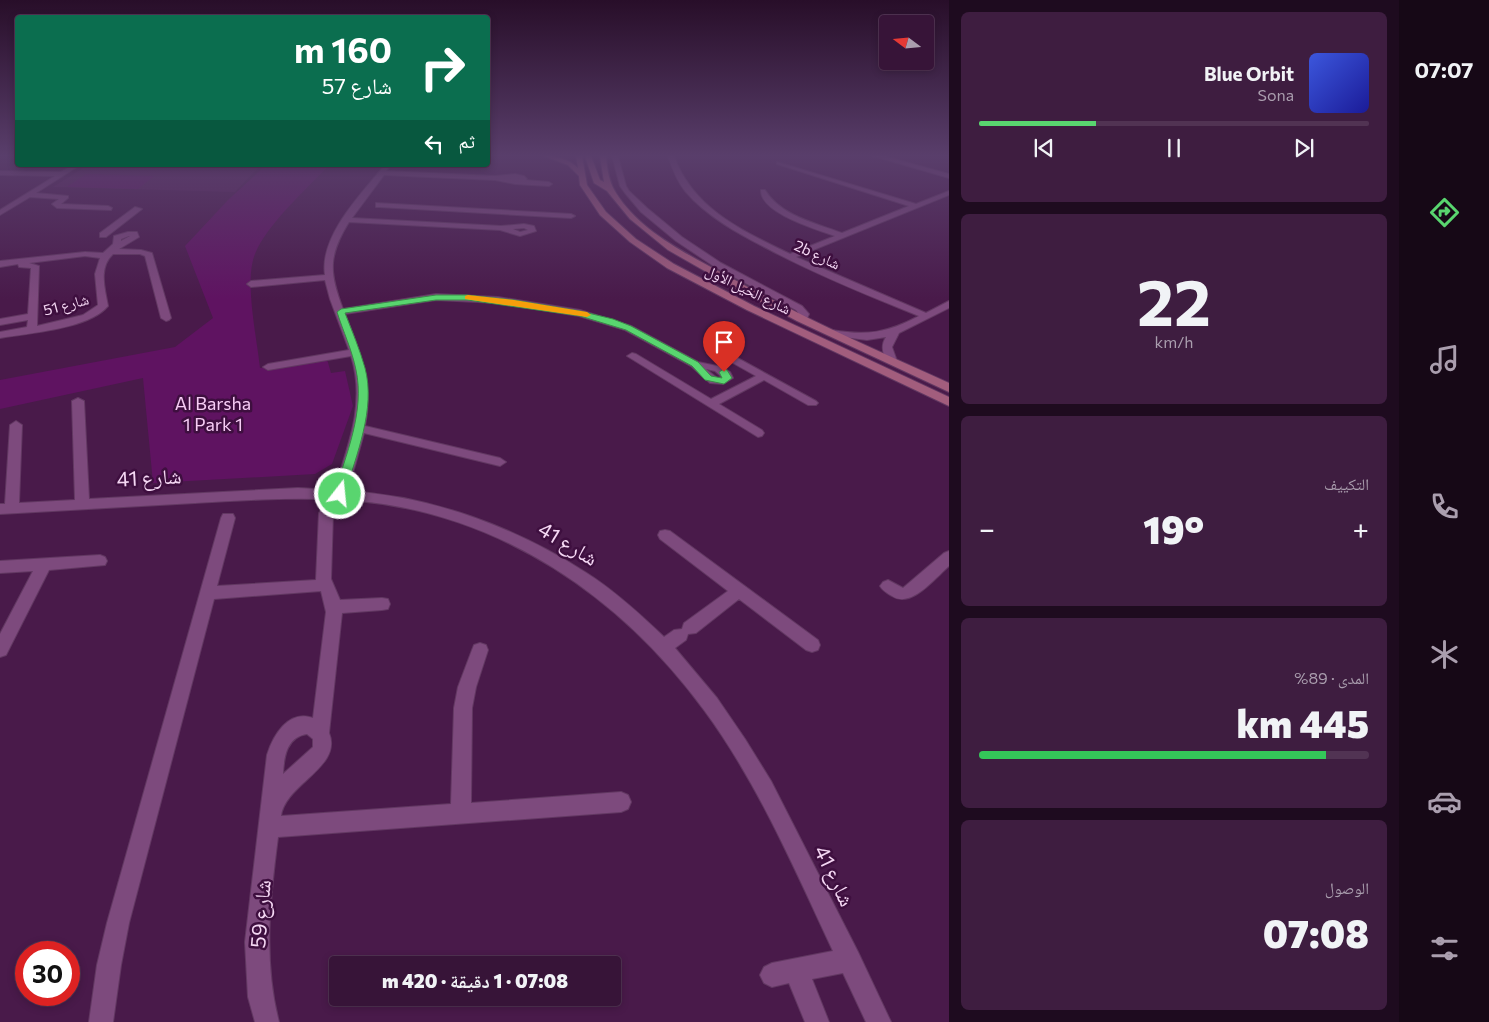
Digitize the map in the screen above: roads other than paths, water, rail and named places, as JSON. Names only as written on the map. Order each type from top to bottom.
[{"type":"main road","name":"شارع الخيل الأول","points":[[596,204],[635,241],[671,267],[735,301],[949,402]]},
{"type":"main road","name":"شارع الخيل الأول","points":[[623,204],[633,216],[668,245],[736,285],[803,320],[949,388]]},
{"type":"street","points":[[0,213],[14,204]]},
{"type":"street","points":[[56,204],[57,206],[108,208]]},
{"type":"street","points":[[340,494],[358,428],[363,391],[361,369],[328,277],[328,262],[331,248],[360,204]]},
{"type":"street","points":[[638,204],[702,256],[799,308],[804,314],[803,320]]},
{"type":"street","name":"2b شارع","points":[[703,204],[734,227],[789,257],[833,278],[926,316]]},
{"type":"street","points":[[773,204],[785,212],[842,236]]},
{"type":"street","points":[[908,204],[916,206]]},
{"type":"street","points":[[789,257],[922,204]]},
{"type":"street","points":[[379,205],[571,216]]},
{"type":"street","points":[[109,252],[136,236],[132,234],[106,233],[125,221],[138,209]]},
{"type":"street","points":[[512,227],[516,224],[520,213]]},
{"type":"street","points":[[527,226],[531,214]]},
{"type":"street","points":[[348,220],[500,228],[527,226],[533,230],[526,234],[517,234],[500,228]]},
{"type":"street","points":[[0,264],[109,252],[142,252],[149,254],[166,318]]},
{"type":"street","name":"شارع 51","points":[[0,335],[83,319],[101,310],[104,306],[100,266],[109,252]]},
{"type":"street","points":[[0,268],[35,265],[32,329]]},
{"type":"street","points":[[251,284],[328,277]]},
{"type":"street","points":[[341,312],[436,297],[467,297],[514,302],[580,313],[610,321],[628,328],[695,364],[720,370],[726,374],[726,380],[716,381],[706,376],[695,364]]},
{"type":"street","points":[[892,361],[886,346],[890,337],[949,304]]},
{"type":"street","points":[[0,322],[33,316]]},
{"type":"street","points":[[832,333],[861,338],[894,334]]},
{"type":"street","points":[[712,347],[812,403]]},
{"type":"street","points":[[268,367],[355,352]]},
{"type":"street","points":[[632,356],[758,434]]},
{"type":"street","points":[[720,370],[737,361]]},
{"type":"street","points":[[683,388],[706,376]]},
{"type":"street","points":[[710,404],[764,376]]},
{"type":"street","points":[[78,401],[82,503]]},
{"type":"street","points":[[6,508],[16,425]]},
{"type":"street","points":[[358,428],[500,462]]},
{"type":"street","name":"شارع 41","points":[[6,508],[298,493],[340,494],[378,498],[449,514],[474,522],[524,543],[593,584],[628,613],[663,646],[710,703],[756,774],[779,815],[879,1022]]},
{"type":"street","points":[[271,816],[294,776],[317,757],[322,745],[320,734],[334,607],[323,579],[326,513]]},
{"type":"street","points":[[101,1022],[109,966],[118,923],[228,518]]},
{"type":"street","points":[[665,535],[812,645]]},
{"type":"street","points":[[888,586],[900,594],[906,594],[949,558]]},
{"type":"street","points":[[0,567],[100,561]]},
{"type":"street","points":[[0,650],[44,564]]},
{"type":"street","points":[[208,593],[325,585]]},
{"type":"street","points":[[663,646],[740,590]]},
{"type":"street","points":[[334,607],[382,604]]},
{"type":"street","points":[[461,813],[463,708],[467,687],[480,650]]},
{"type":"street","name":"شارع 59","points":[[266,1022],[257,960],[258,924],[276,755],[282,738],[291,728],[302,725],[313,727],[320,734]]},
{"type":"street","points":[[271,816],[461,813],[621,802]]},
{"type":"street","points":[[772,975],[850,960]]},
{"type":"street","points":[[796,970],[817,1022]]},
{"type":"park label","name":"Al Barsha 1 Park 1","points":[[213,414]]}]
